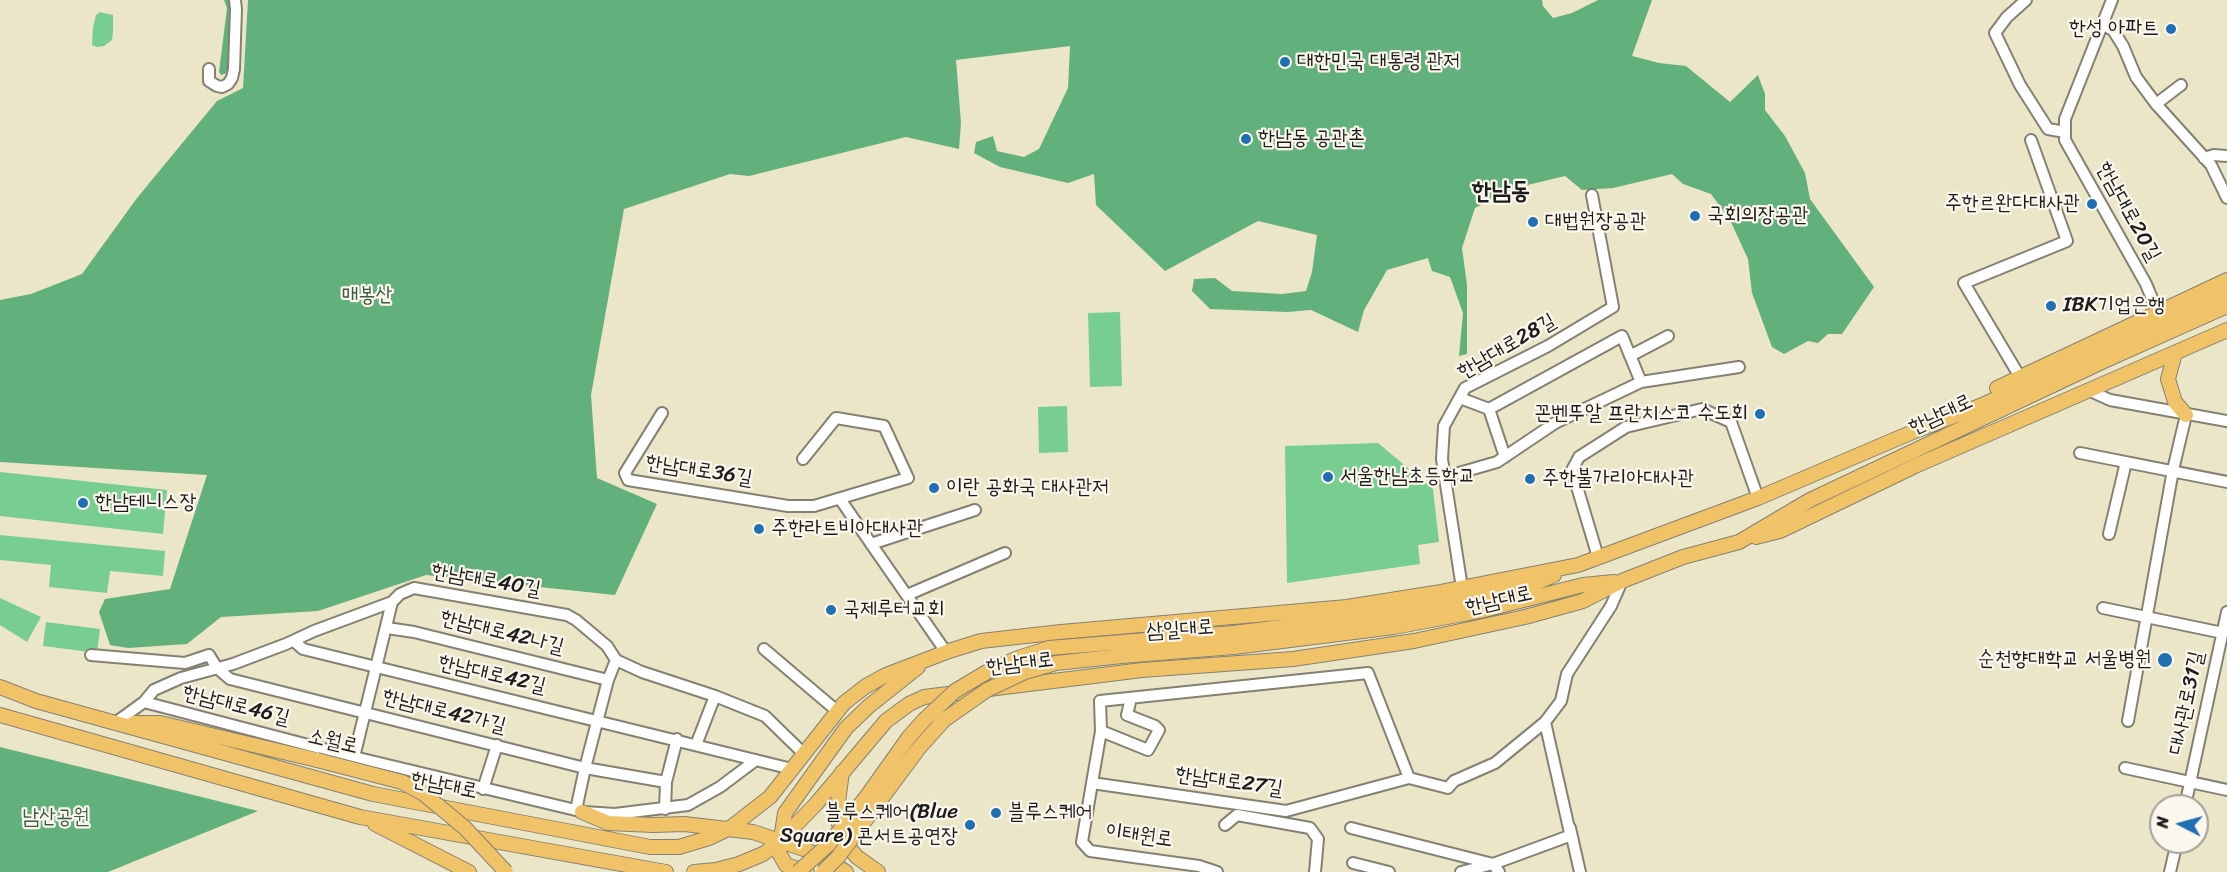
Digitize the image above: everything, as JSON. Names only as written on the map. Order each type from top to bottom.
[{"type":"main road","points":[[1915,430],[1977,396],[2227,280]]},
{"type":"main road","name":"한남대로","points":[[0,687],[36,701],[373,794],[650,847],[679,847],[710,838],[730,828],[770,797],[844,703],[866,686],[886,675],[926,659],[981,641],[1347,607],[1462,588],[1578,565],[1758,498],[1915,430],[1980,406],[2226,298]]},
{"type":"main road","name":"한남대로","points":[[694,872],[716,870],[739,864],[763,854],[780,841],[816,804],[886,721],[909,704],[924,697],[1143,670],[1293,659],[1414,641],[1525,617],[1583,601],[1622,581],[1683,557],[1739,542],[1810,500],[2104,361],[2226,298]]},
{"type":"main road","points":[[1739,542],[1780,531],[1915,466],[2227,330]]},
{"type":"main road","points":[[2175,353],[2168,379],[2175,402],[2186,415]]},
{"type":"main road","name":"삼일대로","points":[[823,872],[838,857],[919,748],[944,720],[987,690],[1025,672],[1056,663],[1234,640],[1478,598],[1533,584],[1578,565]]},
{"type":"main road","name":"삼일대로","points":[[798,872],[829,844],[924,720],[955,691],[992,669],[1018,658],[1049,648],[1234,640],[1394,627],[1484,610],[1583,585],[1622,581]]},
{"type":"main road","name":"한남대로","points":[[780,841],[785,813],[846,728],[926,659]]},
{"type":"main road","points":[[0,715],[360,817],[666,872]]},
{"type":"main road","name":"소월로","points":[[116,723],[160,723],[402,782],[424,794],[465,828],[506,872]]},
{"type":"main road","points":[[842,772],[838,802],[839,824],[844,842],[857,857],[878,872]]},
{"type":"main road","points":[[579,811],[608,823],[684,824],[730,828],[767,835],[826,859],[846,872]]},
{"type":"main road","points":[[360,817],[449,866],[469,872]]},
{"type":"main road","points":[[780,841],[779,853],[786,865],[807,872]]},
{"type":"street","points":[[209,69],[209,81],[214,85],[222,87],[232,78],[235,0]]},
{"type":"street","points":[[2026,0],[2007,17],[1995,33],[2020,85],[2048,129],[2065,132],[2065,119],[2112,0]]},
{"type":"street","points":[[2103,24],[2113,30],[2123,46],[2136,77],[2156,104],[2211,165],[2227,198]]},
{"type":"street","points":[[2156,104],[2181,85]]},
{"type":"street","name":"한남대로20길","points":[[2065,132],[2065,140],[2146,284],[2158,313]]},
{"type":"street","points":[[2020,377],[1964,283],[2067,240],[2031,140]]},
{"type":"street","points":[[2204,158],[2214,155],[2227,156]]},
{"type":"street","name":"한남대로28길","points":[[1462,588],[1442,459],[1444,426],[1465,388],[1548,346],[1613,307],[1592,195]]},
{"type":"street","points":[[1460,398],[1489,409],[1622,336],[1641,382]]},
{"type":"street","points":[[1630,356],[1668,336]]},
{"type":"street","points":[[1445,477],[1497,462],[1555,423],[1641,382],[1739,367]]},
{"type":"street","points":[[2088,390],[2109,400],[2227,422]]},
{"type":"street","points":[[1489,409],[1505,457]]},
{"type":"street","points":[[1598,557],[1572,470],[1579,457],[1626,427],[1702,409],[1731,422],[1758,498]]},
{"type":"street","name":"한남대로36길","points":[[662,413],[625,472],[628,480],[788,506],[814,506],[908,478],[884,426],[837,418],[803,459]]},
{"type":"street","points":[[2128,721],[2173,470],[2186,415]]},
{"type":"street","points":[[2080,453],[2227,482]]},
{"type":"street","points":[[2109,534],[2126,462]]},
{"type":"street","points":[[840,499],[946,652]]},
{"type":"street","points":[[871,543],[975,510]]},
{"type":"street","points":[[907,596],[1005,553]]},
{"type":"street","name":"한남대로27길","points":[[1092,783],[1286,811],[1408,778],[1448,788],[1454,781],[1495,763],[1545,722],[1561,701],[1567,674],[1611,606],[1622,581]]},
{"type":"street","name":"한남대로40길","points":[[116,723],[144,702],[154,690],[181,678],[218,668],[294,641],[392,602],[400,594],[414,588],[567,615],[607,646],[616,660],[642,672],[715,696],[765,716],[804,754]]},
{"type":"street","points":[[354,757],[392,602]]},
{"type":"street","name":"대사관로31길","points":[[2103,608],[2223,633]]},
{"type":"street","name":"대사관로31길","points":[[2188,794],[2227,612]]},
{"type":"street","name":"한남대로42나길","points":[[387,628],[414,632],[608,680]]},
{"type":"street","name":"한남대로42길","points":[[294,641],[303,649],[792,769]]},
{"type":"street","points":[[764,649],[837,711]]},
{"type":"street","name":"한남대로42가길","points":[[91,655],[185,663],[209,655],[218,668],[230,678],[585,768],[666,783]]},
{"type":"street","points":[[579,811],[585,768],[608,680],[616,660]]},
{"type":"street","points":[[1092,783],[1101,731],[1100,701],[1368,673],[1408,778]]},
{"type":"street","points":[[696,745],[715,696]]},
{"type":"street","name":"한남대로27길","points":[[1101,731],[1148,750],[1159,730],[1155,726],[1127,715],[1131,698]]},
{"type":"street","name":"한남대로46길","points":[[144,702],[354,757],[579,811],[615,814],[688,805],[720,787],[756,760]]},
{"type":"street","points":[[1461,872],[1496,868],[1569,836],[1545,722]]},
{"type":"street","points":[[665,809],[666,783],[676,739]]},
{"type":"street","points":[[483,789],[497,745]]},
{"type":"street","points":[[2125,768],[2227,790]]},
{"type":"street","points":[[1557,776],[1580,872]]},
{"type":"street","name":"이태원로","points":[[1092,783],[1082,842],[1090,850],[1199,866],[1217,872]]},
{"type":"street","points":[[1225,825],[1238,815],[1310,828],[1318,838],[1316,872]]},
{"type":"street","points":[[1351,828],[1496,868]]},
{"type":"street","points":[[2170,872],[2174,854]]},
{"type":"street","points":[[1353,863],[1389,872]]},
{"type":"green space","points":[[224,0],[229,0],[233,10],[227,73],[221,75],[219,72],[227,8]]},
{"type":"green space","name":"매봉산","points":[[248,0],[1542,0],[1543,6],[1553,18],[1572,13],[1598,0],[1652,0],[1632,56],[1659,63],[1686,66],[1730,102],[1758,75],[1765,94],[1765,110],[1785,136],[1805,173],[1810,199],[1874,287],[1842,334],[1828,334],[1818,343],[1808,341],[1784,354],[1772,347],[1752,293],[1748,259],[1730,220],[1711,194],[1683,184],[1672,174],[1613,188],[1582,190],[1565,176],[1515,188],[1475,208],[1462,248],[1467,285],[1467,354],[1459,356],[1463,313],[1450,277],[1432,271],[1428,258],[1387,270],[1364,310],[1358,332],[1311,310],[1287,312],[1210,309],[1192,291],[1194,279],[1215,278],[1232,291],[1282,294],[1306,291],[1312,272],[1317,235],[1258,221],[1165,271],[1096,205],[1094,174],[1068,183],[1000,167],[974,153],[976,142],[993,136],[997,151],[1024,157],[1039,149],[1068,88],[1070,46],[956,60],[961,123],[959,149],[906,137],[749,176],[730,174],[624,209],[591,395],[597,478],[657,504],[615,595],[426,575],[318,611],[221,617],[187,644],[128,648],[110,645],[99,612],[105,599],[170,589],[207,475],[0,462],[0,300],[31,294],[82,274],[137,198],[217,101],[243,88]]},
{"type":"green space","points":[[100,12],[113,15],[113,32],[112,40],[104,46],[97,47],[92,45],[93,27],[96,15]]},
{"type":"green space","points":[[1120,312],[1122,386],[1090,387],[1088,313]]},
{"type":"green space","points":[[1067,406],[1068,452],[1039,453],[1038,407]]},
{"type":"green space","points":[[1378,443],[1433,489],[1439,542],[1418,545],[1420,564],[1287,583],[1285,446]]},
{"type":"green space","name":"한남테니스장","points":[[0,472],[167,490],[163,534],[0,516]]},
{"type":"green space","name":"한남테니스장","points":[[0,535],[165,551],[163,576],[110,571],[107,593],[49,587],[51,565],[0,560]]},
{"type":"green space","points":[[0,598],[41,617],[27,642],[0,625]]},
{"type":"green space","points":[[46,622],[100,629],[97,653],[43,646]]},
{"type":"green space","name":"남산공원","points":[[0,747],[258,811],[108,872],[0,872]]},
{"type":"place","name":"한성 아파트","points":[[2171,29]]},
{"type":"place","name":"대한민국 대통령 관저","points":[[1285,62]]},
{"type":"place","name":"한남동 공관촌","points":[[1246,139]]},
{"type":"place","name":"주한르완다대사관","points":[[2092,204]]},
{"type":"place","name":"국회의장공관","points":[[1695,216]]},
{"type":"place","name":"대법원장공관","points":[[1533,222]]},
{"type":"place","name":"IBK기업은행","points":[[2051,306]]},
{"type":"place","name":"꼰벤뚜알 프란치스코 수도회","points":[[1760,414]]},
{"type":"place","name":"서울한남초등학교","points":[[1328,477]]},
{"type":"place","name":"주한불가리아대사관","points":[[1530,479]]},
{"type":"place","name":"이란 공화국 대사관저","points":[[934,488]]},
{"type":"place","name":"한남테니스장","points":[[83,503]]},
{"type":"place","name":"주한라트비아대사관","points":[[759,529]]},
{"type":"place","name":"국제루터교회","points":[[831,610]]},
{"type":"place","name":"순천향대학교 서울병원","points":[[2165,660]]},
{"type":"place","name":"블루스퀘어","points":[[996,813]]},
{"type":"place","name":"블루스퀘어(Blue Square) 콘서트공연장","points":[[970,825]]},
{"type":"district","name":"한남동","points":[[1501,192]]}]
